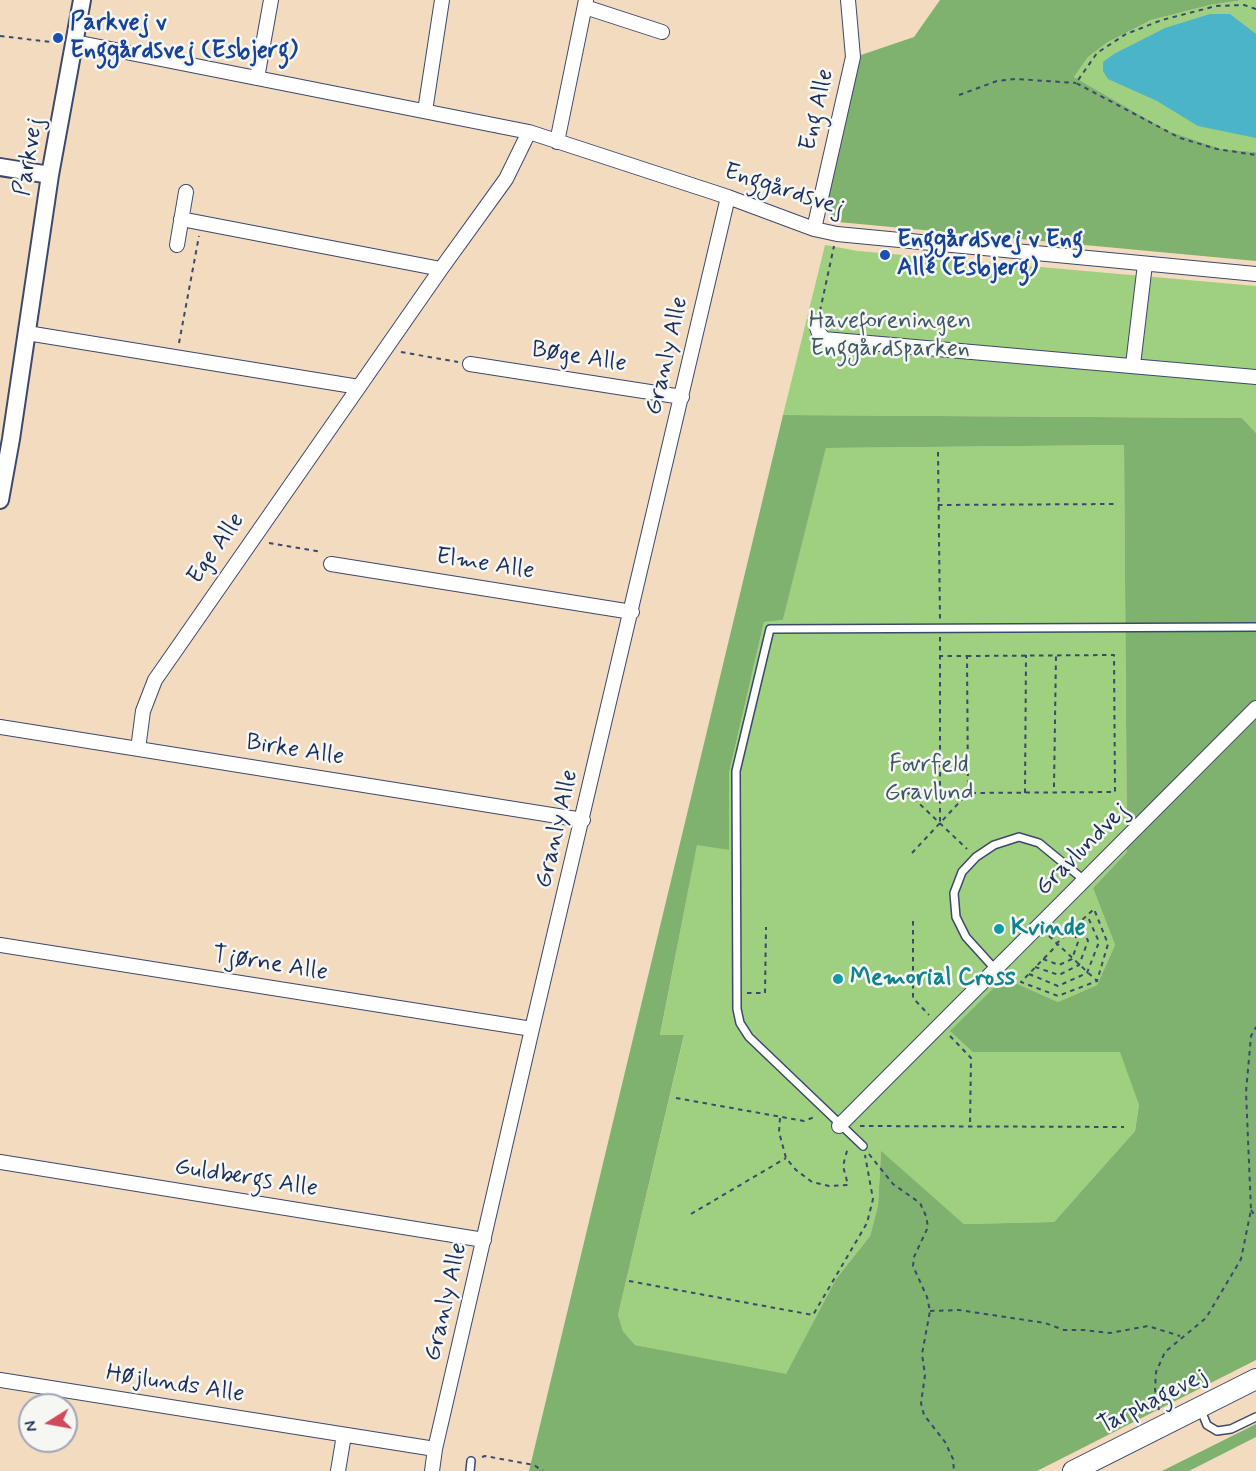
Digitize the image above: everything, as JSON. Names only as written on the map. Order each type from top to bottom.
[{"type":"main road","name":"Tarphagevej","points":[[1073,1471],[1256,1379]]},
{"type":"street","name":"Parkvej","points":[[0,500],[50,175],[82,0]]},
{"type":"street","points":[[257,78],[271,0]]},
{"type":"street","points":[[425,111],[442,0]]},
{"type":"street","name":"Eng Alle","points":[[814,229],[853,57],[848,0]]},
{"type":"street","points":[[557,142],[586,4],[662,32]]},
{"type":"street","name":"Enggårdsvej","points":[[75,42],[529,132],[728,197],[814,229],[837,234],[1256,274]]},
{"type":"street","name":"Ege Alle","points":[[138,749],[143,711],[155,680],[358,387],[506,179],[529,132]]},
{"type":"street","points":[[0,167],[50,175]]},
{"type":"street","points":[[177,245],[186,192]]},
{"type":"street","name":"Granly Alle","points":[[432,1471],[435,1449],[532,1029],[728,197]]},
{"type":"street","points":[[181,219],[441,269]]},
{"type":"street","points":[[1133,365],[1145,264]]},
{"type":"street","points":[[816,325],[824,339],[1256,377]]},
{"type":"street","points":[[27,333],[358,387]]},
{"type":"street","name":"Bøge Alle","points":[[470,364],[682,397]]},
{"type":"street","name":"Elme Alle","points":[[333,564],[632,612]]},
{"type":"street","name":"Gravlundvej","points":[[839,1126],[1256,708]]},
{"type":"street","name":"Birke Alle","points":[[0,727],[583,820]]},
{"type":"street","name":"Tjørne Alle","points":[[0,945],[532,1029]]},
{"type":"street","name":"Guldbergs Alle","points":[[0,1162],[484,1240]]},
{"type":"street","name":"Højlunds Alle","points":[[0,1380],[435,1449]]},
{"type":"street","points":[[338,1471],[344,1435]]},
{"type":"lane","points":[[863,1146],[839,1126],[749,1037],[740,1023],[737,1009],[736,771],[770,629],[1256,627]]},
{"type":"lane","points":[[995,969],[966,937],[956,917],[954,893],[962,872],[976,857],[994,845],[1019,837],[1040,843],[1084,880]]},
{"type":"lane","points":[[1200,1407],[1207,1425],[1217,1431],[1231,1429],[1256,1416]]},
{"type":"lane","points":[[470,1471],[471,1461]]},
{"type":"path","points":[[1076,83],[1096,53],[1135,30],[1162,20],[1216,6],[1244,5],[1256,9]]},
{"type":"path","points":[[0,36],[52,43],[75,42]]},
{"type":"path","points":[[959,94],[997,81],[1016,78],[1076,83],[1180,138],[1217,150],[1256,155]]},
{"type":"path","points":[[176,357],[201,223]]},
{"type":"path","points":[[816,325],[837,234]]},
{"type":"path","points":[[385,350],[470,364]]},
{"type":"path","points":[[938,505],[1116,504]]},
{"type":"path","points":[[251,540],[337,555],[333,564]]},
{"type":"path","points":[[1025,793],[1026,655]]},
{"type":"path","points":[[1054,787],[1056,655]]},
{"type":"path","points":[[940,656],[1114,655],[1115,792],[968,793]]},
{"type":"path","points":[[912,853],[968,793],[967,656]]},
{"type":"path","points":[[907,792],[976,857]]},
{"type":"path","points":[[1094,909],[1108,944],[1096,981],[1058,996],[1021,982],[1094,909]]},
{"type":"path","points":[[1028,974],[1058,986],[1087,973],[1099,942],[1087,915]]},
{"type":"path","points":[[1035,967],[1059,975],[1080,965],[1088,941],[1080,922]]},
{"type":"path","points":[[1038,926],[1096,981]]},
{"type":"path","points":[[736,992],[765,993],[766,927]]},
{"type":"path","points":[[1043,959],[1059,965],[1072,959],[1078,942],[1072,929]]},
{"type":"path","points":[[1162,1426],[1155,1390],[1156,1372],[1165,1352],[1206,1318],[1241,1259],[1251,1210],[1246,1092],[1251,1036],[1256,1027]]},
{"type":"path","points":[[676,1098],[804,1121],[825,1112]]},
{"type":"path","points":[[780,1118],[779,1132],[786,1158],[796,1170],[812,1182],[829,1186],[848,1185],[843,1166],[851,1136]]},
{"type":"path","points":[[839,1126],[1124,1127]]},
{"type":"path","points":[[630,1281],[813,1315],[867,1223],[873,1199],[863,1146]]},
{"type":"path","points":[[863,1146],[893,1184],[920,1203],[926,1216],[928,1227],[914,1257],[913,1266],[927,1297],[930,1311],[922,1354],[925,1375],[921,1403],[924,1415],[945,1442],[954,1471]]},
{"type":"path","points":[[691,1214],[786,1158]]},
{"type":"path","points":[[1251,1210],[1256,1217]]},
{"type":"path","points":[[930,1311],[959,1310],[1045,1323],[1064,1330],[1110,1333],[1148,1326],[1182,1336]]},
{"type":"path","points":[[471,1461],[485,1456],[534,1465],[543,1471]]},
{"type":"green space","points":[[940,0],[1243,0],[1210,5],[1151,20],[1108,42],[1088,57],[1074,77],[1168,131],[1221,149],[1256,152],[1256,261],[838,222],[825,209],[861,55],[914,37]]},
{"type":"green space","points":[[1256,0],[1256,152],[1221,149],[1168,131],[1074,77],[1088,57],[1108,42],[1151,20],[1210,5]]},
{"type":"green space","name":"Haveforeningen Enggårdsparken","points":[[825,245],[858,251],[1256,286],[1256,433],[1242,418],[783,415]]},
{"type":"green space","points":[[783,415],[1242,418],[1256,433],[1256,1360],[1037,1471],[529,1471]],"holes":[[[1124,445],[1127,852],[1093,888],[1115,945],[1097,985],[1058,1002],[1004,978],[950,1031],[973,1052],[1120,1052],[1139,1105],[1135,1131],[1054,1222],[964,1224],[881,1151],[878,1206],[870,1236],[836,1279],[786,1374],[635,1345],[623,1331],[618,1315],[684,1035],[660,1035],[697,845],[729,850],[729,773],[764,622],[783,620],[826,448]]]},
{"type":"green space","name":"Fovrfeld Gravlund","points":[[1124,445],[1127,852],[1093,888],[1115,945],[1097,985],[1058,1002],[1004,978],[973,1052],[1121,1052],[1139,1105],[1135,1131],[1054,1222],[964,1224],[881,1152],[878,1206],[870,1236],[836,1279],[786,1375],[635,1345],[623,1331],[618,1315],[684,1036],[660,1036],[697,844],[729,850],[729,773],[764,622],[783,620],[826,448]]},
{"type":"green space","points":[[1256,1424],[1256,1437],[1189,1471],[1162,1471]]},
{"type":"water","points":[[1210,14],[1230,14],[1256,34],[1256,138],[1198,126],[1157,101],[1108,79],[1103,71],[1103,62],[1114,54],[1165,28]]},
{"type":"place","name":"Parkvej v Enggårdsvej (Esbjerg)","points":[[58,38]]},
{"type":"place","name":"Enggårdsvej v Eng Allé (Esbjerg)","points":[[885,255]]},
{"type":"place","name":"Kvinde","points":[[999,929]]},
{"type":"place","name":"Memorial Cross","points":[[838,979]]}]
